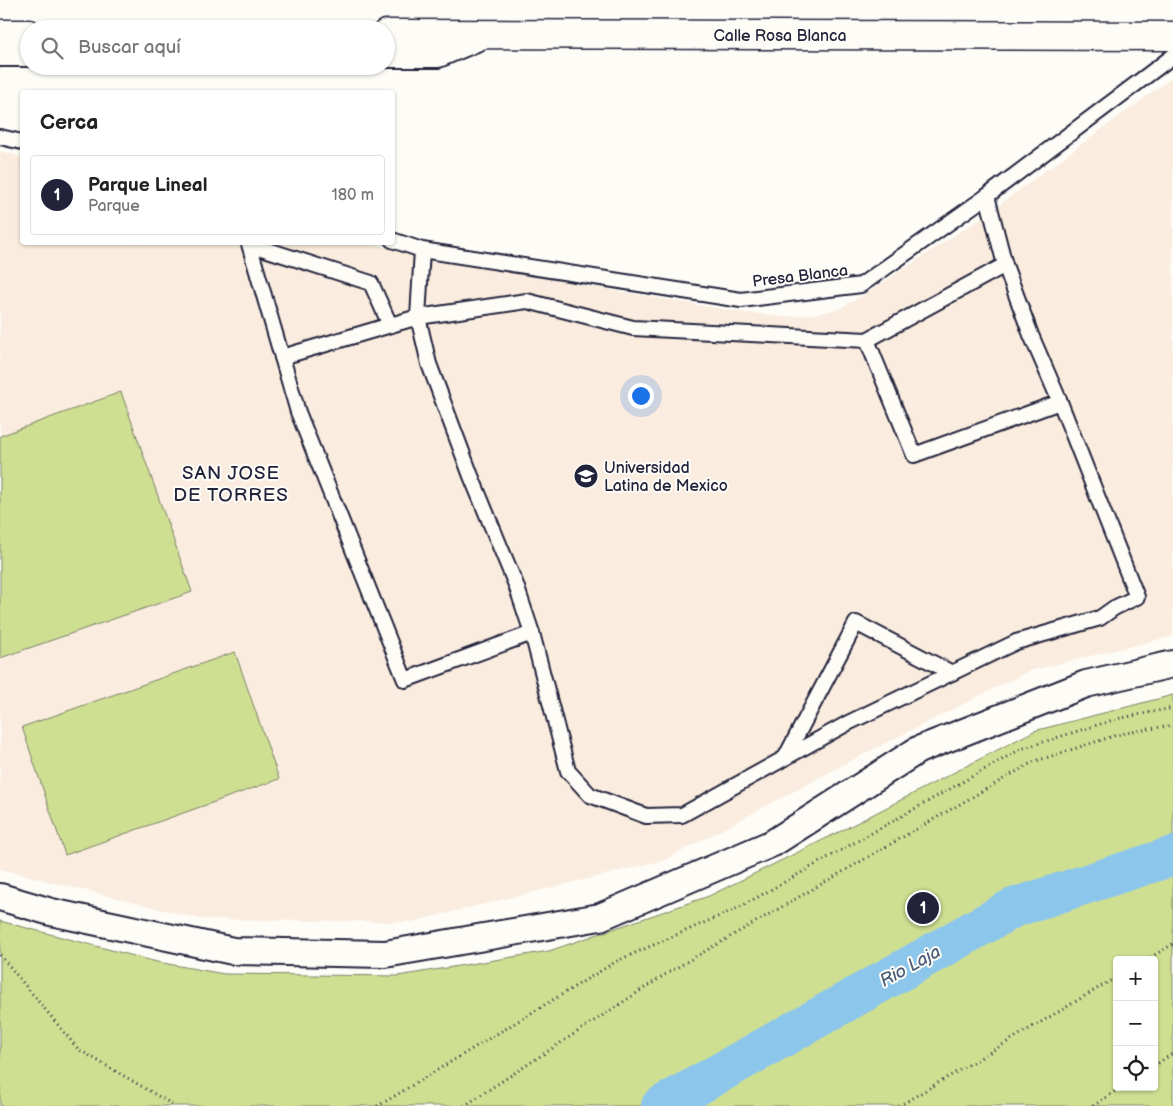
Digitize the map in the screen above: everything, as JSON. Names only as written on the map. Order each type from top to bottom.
[{"type":"main road","points":[[0,34],[20,34]]},
{"type":"main road","name":"Calle Rosa Blanca","points":[[395,34],[1173,36]]},
{"type":"street","points":[[395,54],[438,54],[483,35]]},
{"type":"street","points":[[0,53],[20,57]]},
{"type":"street","points":[[0,897],[51,912],[233,951],[385,954],[600,917],[773,842],[918,750],[1086,684],[1173,664]]},
{"type":"lane","name":"Presa Blanca","points":[[395,241],[422,250],[741,300],[861,285],[987,196],[1173,56]]},
{"type":"lane","points":[[0,137],[20,142]]},
{"type":"lane","points":[[422,250],[418,317],[429,364],[471,476],[516,585],[532,633],[568,771],[590,795],[646,816],[682,815],[848,723],[1016,642],[1100,618],[1114,608],[1138,596],[1031,335],[1005,265],[987,196]]},
{"type":"lane","points":[[249,245],[298,412],[405,680],[532,633]]},
{"type":"lane","points":[[252,245],[372,283],[390,325]]},
{"type":"lane","points":[[282,357],[418,317],[527,301],[633,328],[867,340],[1005,265]]},
{"type":"lane","points":[[867,340],[914,455],[1060,402]]},
{"type":"lane","points":[[785,758],[856,623],[952,673]]},
{"type":"path","points":[[377,1106],[617,961],[740,907],[1021,750],[1116,720],[1173,708]]},
{"type":"path","points":[[464,1106],[669,972],[1033,762],[1120,734],[1173,725]]},
{"type":"path","points":[[1153,956],[1173,944]]},
{"type":"path","points":[[0,955],[78,1049],[175,1106]]},
{"type":"path","points":[[899,1106],[1113,979]]},
{"type":"path","points":[[1158,1063],[1173,1053]]},
{"type":"path","points":[[1093,1106],[1116,1091]]},
{"type":"shaded area","name":"Universidad Latina de Mexico","points":[[1173,77],[1173,636],[1029,671],[858,757],[665,860],[411,922],[200,919],[0,869],[0,151],[20,156],[20,245],[378,245],[414,256],[739,312],[785,317],[839,309],[867,293],[984,216]]},
{"type":"green space","points":[[121,392],[192,592],[0,658],[0,436]]},
{"type":"green space","points":[[235,652],[279,779],[65,855],[22,727]]},
{"type":"green space","points":[[1173,695],[1173,1106],[0,1106],[0,921],[157,962],[224,974],[398,976],[549,951],[709,896],[839,832],[1034,731]]},
{"type":"waterway","name":"Rio Laja","points":[[661,1106],[1013,908],[1173,856]]},
{"type":"place","name":"Universidad Latina de Mexico","points":[[586,476]]},
{"type":"place","name":"Parque Lineal","points":[[923,908]]},
{"type":"district","name":"SAN JOSE DE TORRES","points":[[231,483]]}]
